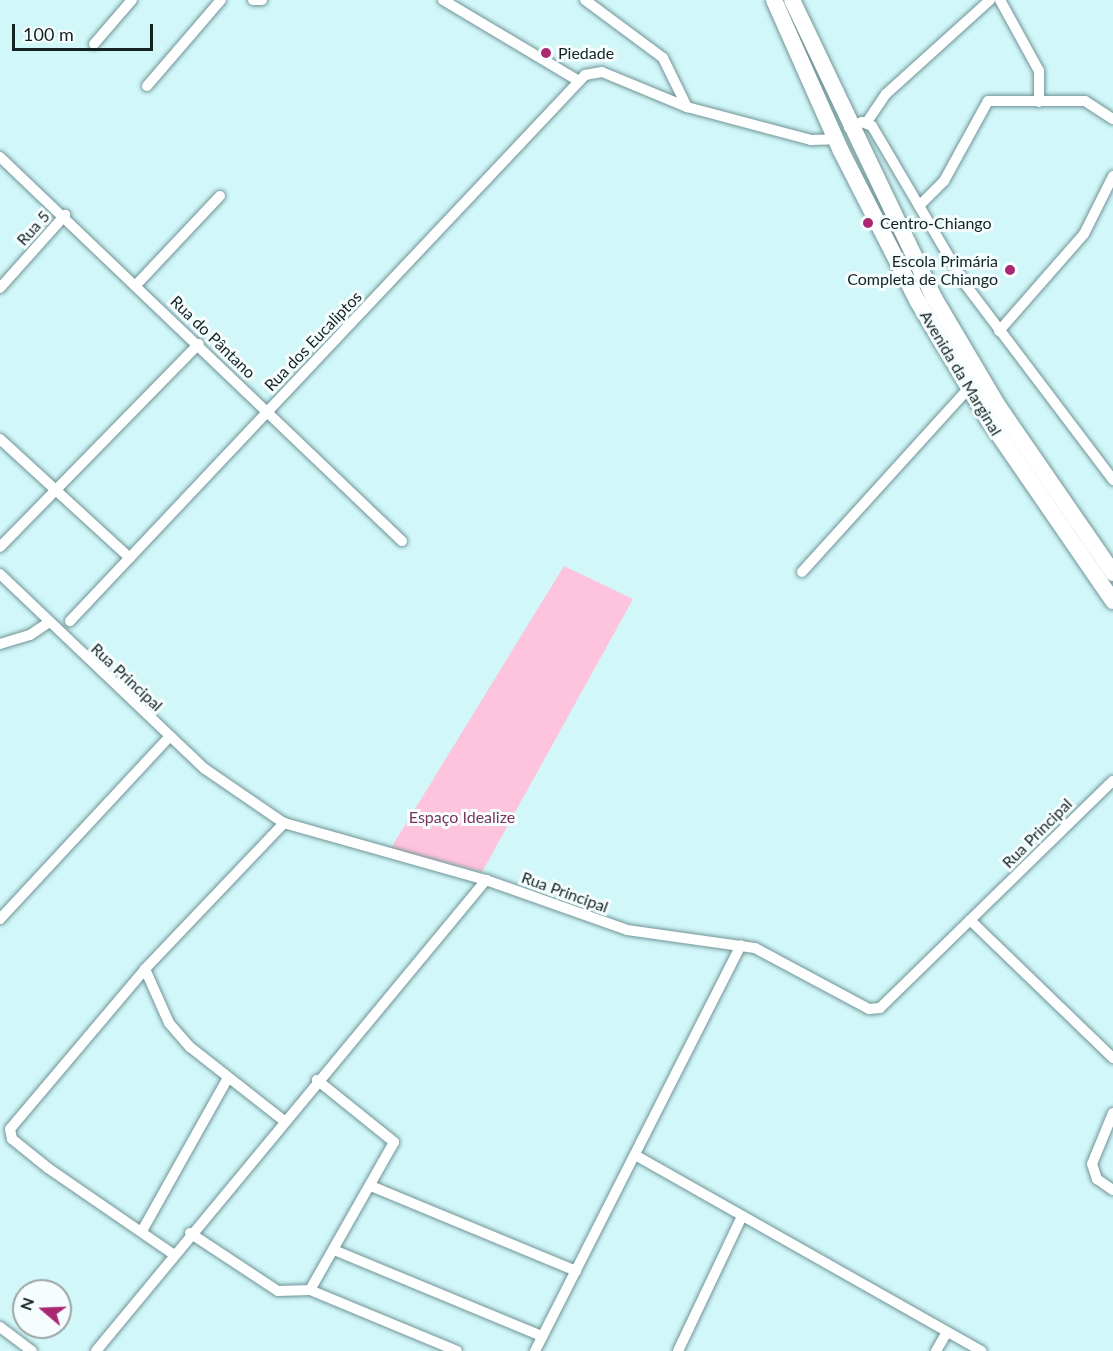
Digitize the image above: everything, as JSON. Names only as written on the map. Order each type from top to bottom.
[{"type":"main road","name":"Avenida da Marginal","points":[[774,0],[835,140],[889,249],[969,388],[1113,601]]},
{"type":"main road","name":"Avenida da Marginal","points":[[792,0],[849,128],[933,296],[998,406],[1113,573]]},
{"type":"street","points":[[94,44],[132,0]]},
{"type":"street","points":[[147,86],[221,0]]},
{"type":"street","points":[[443,0],[578,80],[603,72],[687,107],[811,140],[835,140]]},
{"type":"street","points":[[585,0],[663,58],[687,107]]},
{"type":"street","points":[[849,128],[867,122],[886,94],[990,0]]},
{"type":"street","points":[[1000,0],[1039,71],[1039,102]]},
{"type":"street","name":"Rua dos Eucaliptos","points":[[70,621],[578,80]]},
{"type":"street","points":[[920,207],[944,181],[988,101],[1085,101],[1113,119]]},
{"type":"street","points":[[867,122],[999,331],[1113,480]]},
{"type":"street","name":"Rua do Pântano","points":[[0,157],[65,215],[402,541]]},
{"type":"street","points":[[999,331],[1084,234],[1113,176]]},
{"type":"street","points":[[137,284],[220,196]]},
{"type":"street","name":"Rua 5","points":[[0,288],[65,215]]},
{"type":"street","points":[[0,548],[55,489],[199,344]]},
{"type":"street","points":[[802,572],[969,388]]},
{"type":"street","points":[[0,439],[130,558]]},
{"type":"street","name":"Rua Principal","points":[[0,574],[204,769],[284,823],[486,880],[627,930],[741,945],[767,952],[875,1010],[1113,781]]},
{"type":"street","points":[[0,644],[30,635],[51,624],[70,621],[68,641]]},
{"type":"street","points":[[0,919],[169,737]]},
{"type":"street","points":[[173,1254],[48,1168],[10,1134],[145,969],[284,823]]},
{"type":"street","points":[[96,1351],[283,1120],[486,880]]},
{"type":"street","points":[[970,920],[1113,1058]]},
{"type":"street","points":[[535,1351],[741,945]]},
{"type":"street","points":[[145,969],[169,1023],[228,1078],[283,1120]]},
{"type":"street","points":[[142,1231],[228,1078]]},
{"type":"street","points":[[310,1290],[370,1186],[393,1139],[317,1080]]},
{"type":"street","points":[[1113,1113],[1092,1164],[1096,1179],[1113,1190]]},
{"type":"street","points":[[635,1155],[981,1351]]},
{"type":"street","points":[[370,1186],[576,1271]]},
{"type":"street","points":[[678,1351],[742,1216]]},
{"type":"street","points":[[190,1233],[278,1291],[310,1290],[457,1351]]},
{"type":"street","points":[[334,1250],[542,1336]]},
{"type":"street","points":[[0,1327],[32,1351]]},
{"type":"street","points":[[936,1351],[947,1332]]},
{"type":"green space","name":"Espaço Idealize","points":[[564,566],[633,599],[482,872],[391,848]]},
{"type":"place","name":"Piedade","points":[[546,53]]},
{"type":"place","name":"Centro-Chiango","points":[[868,223]]},
{"type":"place","name":"Escola Primária Completa de Chiango","points":[[1010,270]]}]
